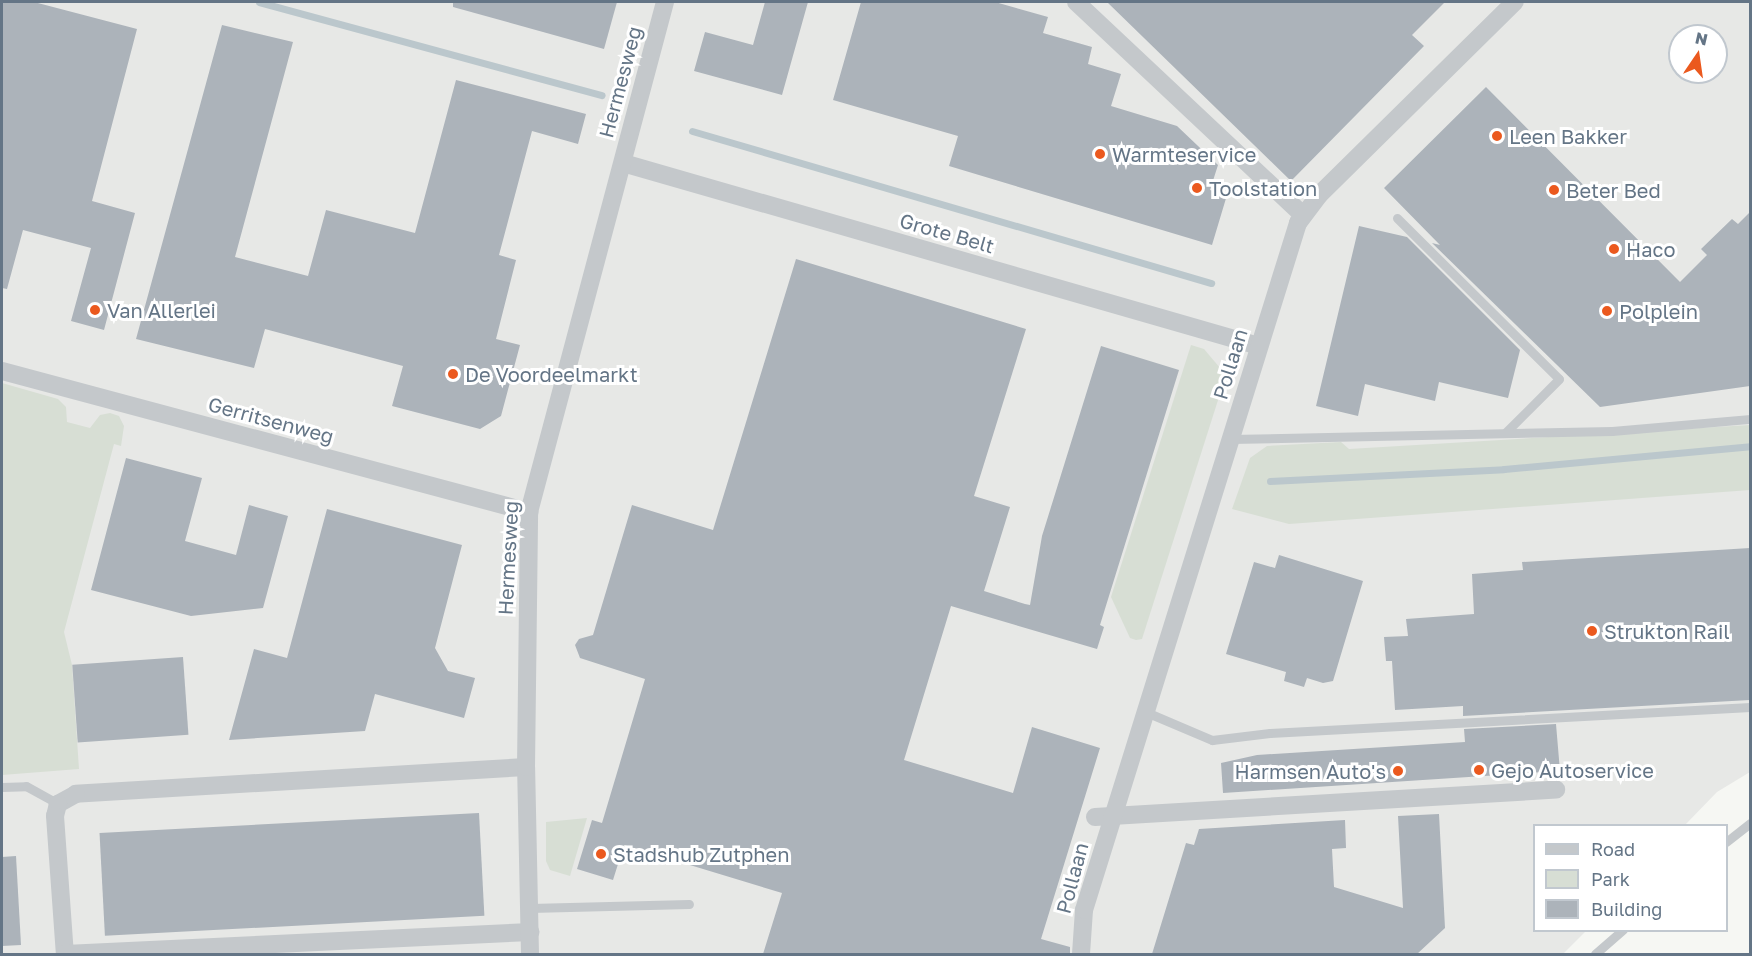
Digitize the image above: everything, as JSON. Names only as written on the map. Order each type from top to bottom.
[{"type":"street","name":"Hermesweg","points":[[530,954],[526,768],[529,512],[665,2]]},
{"type":"street","points":[[1076,2],[1303,215]]},
{"type":"street","name":"Pollaan","points":[[1081,954],[1084,910],[1104,816],[1146,711],[1259,346],[1303,215],[1515,2]]},
{"type":"street","name":"Grote Belt","points":[[622,163],[1259,346]]},
{"type":"street","name":"Gerritsenweg","points":[[2,371],[529,512]]},
{"type":"street","points":[[65,954],[55,826],[58,804],[76,794],[526,768]]},
{"type":"street","points":[[1104,816],[1556,789]]},
{"type":"street","points":[[56,954],[530,932]]},
{"type":"lane","points":[[1397,218],[1559,379],[1505,433]]},
{"type":"lane","points":[[1230,439],[1612,431],[1750,419]]},
{"type":"lane","points":[[1146,711],[1182,730],[1212,740],[1270,733],[1750,707]]},
{"type":"lane","points":[[2,787],[27,786],[58,804]]},
{"type":"lane","points":[[1728,840],[1750,823]]},
{"type":"lane","points":[[530,908],[689,904]]},
{"type":"lane","points":[[1595,954],[1621,932]]},
{"type":"shaded area","points":[[2,2],[1750,2],[1750,772],[1717,792],[1686,824],[1533,824],[1533,932],[1585,932],[1563,954],[2,954]]},
{"type":"green space","points":[[1191,345],[1204,349],[1226,375],[1142,639],[1136,640],[1130,638],[1111,597]]},
{"type":"green space","points":[[2,383],[58,399],[66,407],[67,422],[90,428],[100,415],[110,413],[119,416],[124,426],[121,446],[114,444],[64,632],[72,665],[79,769],[2,775]]},
{"type":"green space","points":[[1750,425],[1750,490],[1289,524],[1232,509],[1250,458],[1267,446],[1341,442],[1349,449]]},
{"type":"green space","points":[[587,818],[570,876],[550,870],[546,861],[546,822]]},
{"type":"building","points":[[2,2],[34,2],[137,29],[92,201],[135,213],[104,330],[71,321],[91,248],[23,230],[7,289],[2,288]]},
{"type":"building","points":[[453,2],[617,2],[604,49],[453,7]]},
{"type":"building","points":[[765,2],[808,2],[782,95],[694,71],[705,32],[753,45]]},
{"type":"building","points":[[861,2],[995,2],[1048,17],[1043,33],[1092,47],[1088,64],[1121,74],[1111,106],[1177,126],[1218,165],[1210,190],[1227,195],[1212,245],[949,166],[958,136],[833,100]]},
{"type":"building","points":[[1107,2],[1445,2],[1412,35],[1424,46],[1291,181]]},
{"type":"building","points":[[222,25],[293,42],[235,257],[308,276],[326,210],[415,233],[456,80],[586,114],[578,144],[532,131],[499,255],[516,260],[496,339],[520,345],[501,416],[480,429],[392,406],[403,366],[265,329],[254,368],[136,339]]},
{"type":"building","points":[[1486,87],[1680,282],[1707,255],[1701,249],[1732,219],[1738,224],[1750,212],[1750,386],[1600,407],[1432,243],[1440,245],[1384,188]]},
{"type":"building","points":[[1359,226],[1407,237],[1520,350],[1508,398],[1439,382],[1435,401],[1365,384],[1358,416],[1316,406]]},
{"type":"building","points":[[796,259],[1026,329],[974,496],[1010,507],[984,591],[1025,604],[1030,605],[1042,536],[1101,346],[1179,370],[1100,625],[1104,627],[1097,649],[951,606],[904,760],[1013,793],[1032,727],[1100,748],[1041,939],[1070,947],[1070,954],[763,954],[782,893],[624,845],[613,880],[577,869],[592,820],[602,823],[645,679],[580,658],[575,645],[579,639],[593,635],[632,505],[713,530]]},
{"type":"building","points":[[126,458],[202,478],[185,541],[236,555],[249,505],[288,516],[263,608],[191,616],[91,590]]},
{"type":"building","points":[[327,509],[462,545],[435,648],[448,671],[475,678],[464,718],[375,694],[365,731],[229,740],[254,649],[287,658]]},
{"type":"building","points":[[1750,548],[1750,700],[1463,716],[1463,706],[1395,710],[1392,661],[1386,661],[1384,637],[1408,636],[1406,619],[1474,614],[1472,574],[1523,570],[1522,562]]},
{"type":"building","points":[[1279,555],[1363,581],[1333,681],[1323,683],[1307,678],[1304,687],[1284,681],[1286,672],[1226,654],[1254,562],[1275,568]]},
{"type":"building","points":[[183,657],[188,735],[78,743],[72,665]]},
{"type":"building","points":[[1556,724],[1560,771],[1223,793],[1221,763],[1257,755],[1465,742],[1464,729]]},
{"type":"building","points":[[479,813],[484,916],[105,936],[100,833]]},
{"type":"building","points":[[1439,814],[1445,928],[1417,954],[1152,954],[1186,843],[1194,845],[1199,829],[1345,820],[1346,848],[1332,849],[1334,887],[1403,908],[1398,816]]},
{"type":"building","points":[[16,856],[21,945],[2,946],[2,857]]},
{"type":"waterway","points":[[259,2],[602,95]]},
{"type":"waterway","points":[[692,131],[1211,283]]},
{"type":"waterway","points":[[1270,481],[1504,469],[1750,446]]},
{"type":"place","name":"Leen Bakker","points":[[1497,136]]},
{"type":"place","name":"Warmteservice","points":[[1100,154]]},
{"type":"place","name":"Toolstation","points":[[1197,188]]},
{"type":"place","name":"Beter Bed","points":[[1554,190]]},
{"type":"place","name":"Haco","points":[[1614,249]]},
{"type":"place","name":"Van Allerlei","points":[[95,310]]},
{"type":"place","name":"Polplein","points":[[1607,311]]},
{"type":"place","name":"De Voordeelmarkt","points":[[453,374]]},
{"type":"place","name":"Strukton Rail","points":[[1592,631]]},
{"type":"place","name":"Gejo Autoservice","points":[[1479,770]]},
{"type":"place","name":"Harmsen Auto's","points":[[1398,771]]},
{"type":"place","name":"Stadshub Zutphen","points":[[601,854]]}]
